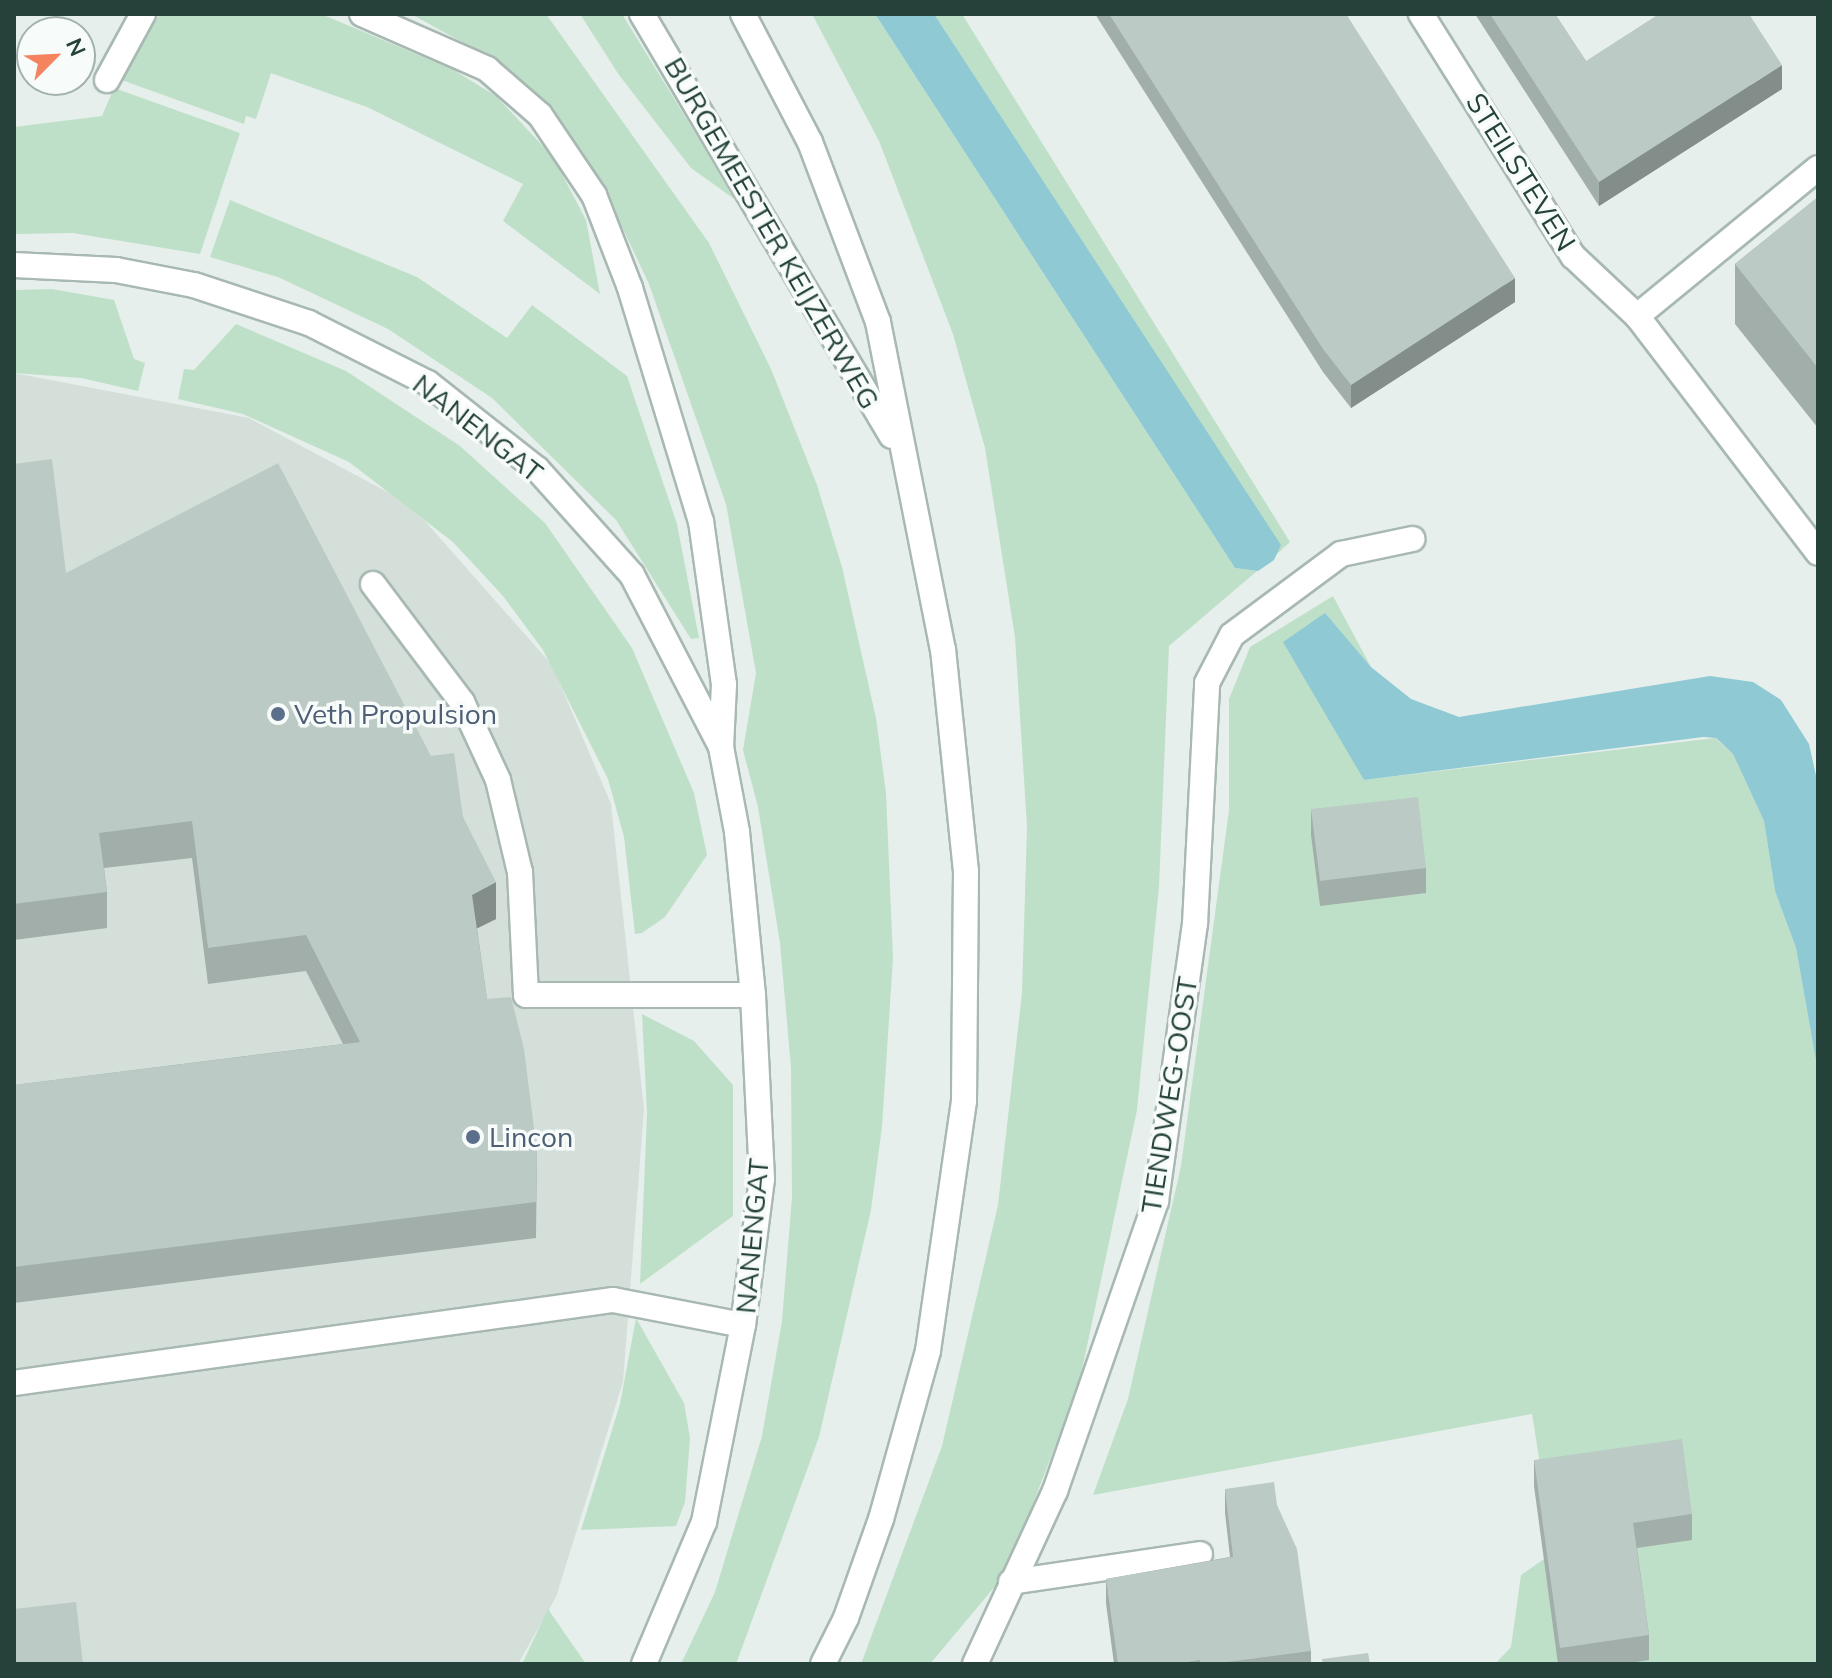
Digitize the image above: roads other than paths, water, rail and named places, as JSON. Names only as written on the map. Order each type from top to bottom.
[{"type":"street","points":[[107,80],[143,14]]},
{"type":"street","name":"NANENGAT","points":[[362,14],[487,69],[540,115],[594,195],[630,288],[701,521],[724,684],[721,747],[737,832],[753,995],[762,1179],[743,1325],[704,1522],[644,1664]]},
{"type":"street","name":"BURGEMEESTER KEIJZERWEG","points":[[642,14],[901,452]]},
{"type":"street","name":"BURGEMEESTER KEIJZERWEG","points":[[743,14],[810,142],[878,322],[901,452],[943,649],[966,871],[964,1101],[928,1351],[881,1519],[846,1618],[823,1664]]},
{"type":"street","name":"STEILSTEVEN","points":[[1421,14],[1573,256],[1637,316],[1818,553]]},
{"type":"street","points":[[1637,316],[1818,168]]},
{"type":"street","name":"NANENGAT","points":[[14,265],[116,270],[194,285],[309,323],[428,383],[537,469],[632,575],[721,747]]},
{"type":"street","name":"TIENDWEG-OOST","points":[[975,1664],[1055,1491],[1156,1201],[1195,924],[1207,683],[1232,635],[1341,554],[1412,539]]},
{"type":"street","points":[[373,584],[462,702],[498,780],[520,872],[526,995],[753,995]]},
{"type":"street","points":[[14,1383],[613,1300],[743,1325]]},
{"type":"street","points":[[1011,1582],[1200,1554]]},
{"type":"water","points":[[875,14],[934,14],[1281,545],[1274,560],[1258,571],[1235,568]]},
{"type":"water","points":[[1325,613],[1371,667],[1411,699],[1459,717],[1710,676],[1753,682],[1781,700],[1809,744],[1818,785],[1818,1072],[1796,948],[1775,891],[1764,821],[1733,754],[1716,738],[1703,737],[1364,780],[1283,642]]},
{"type":"place","name":"Veth Propulsion","points":[[278,714]]},
{"type":"place","name":"Lincon","points":[[473,1137]]}]
